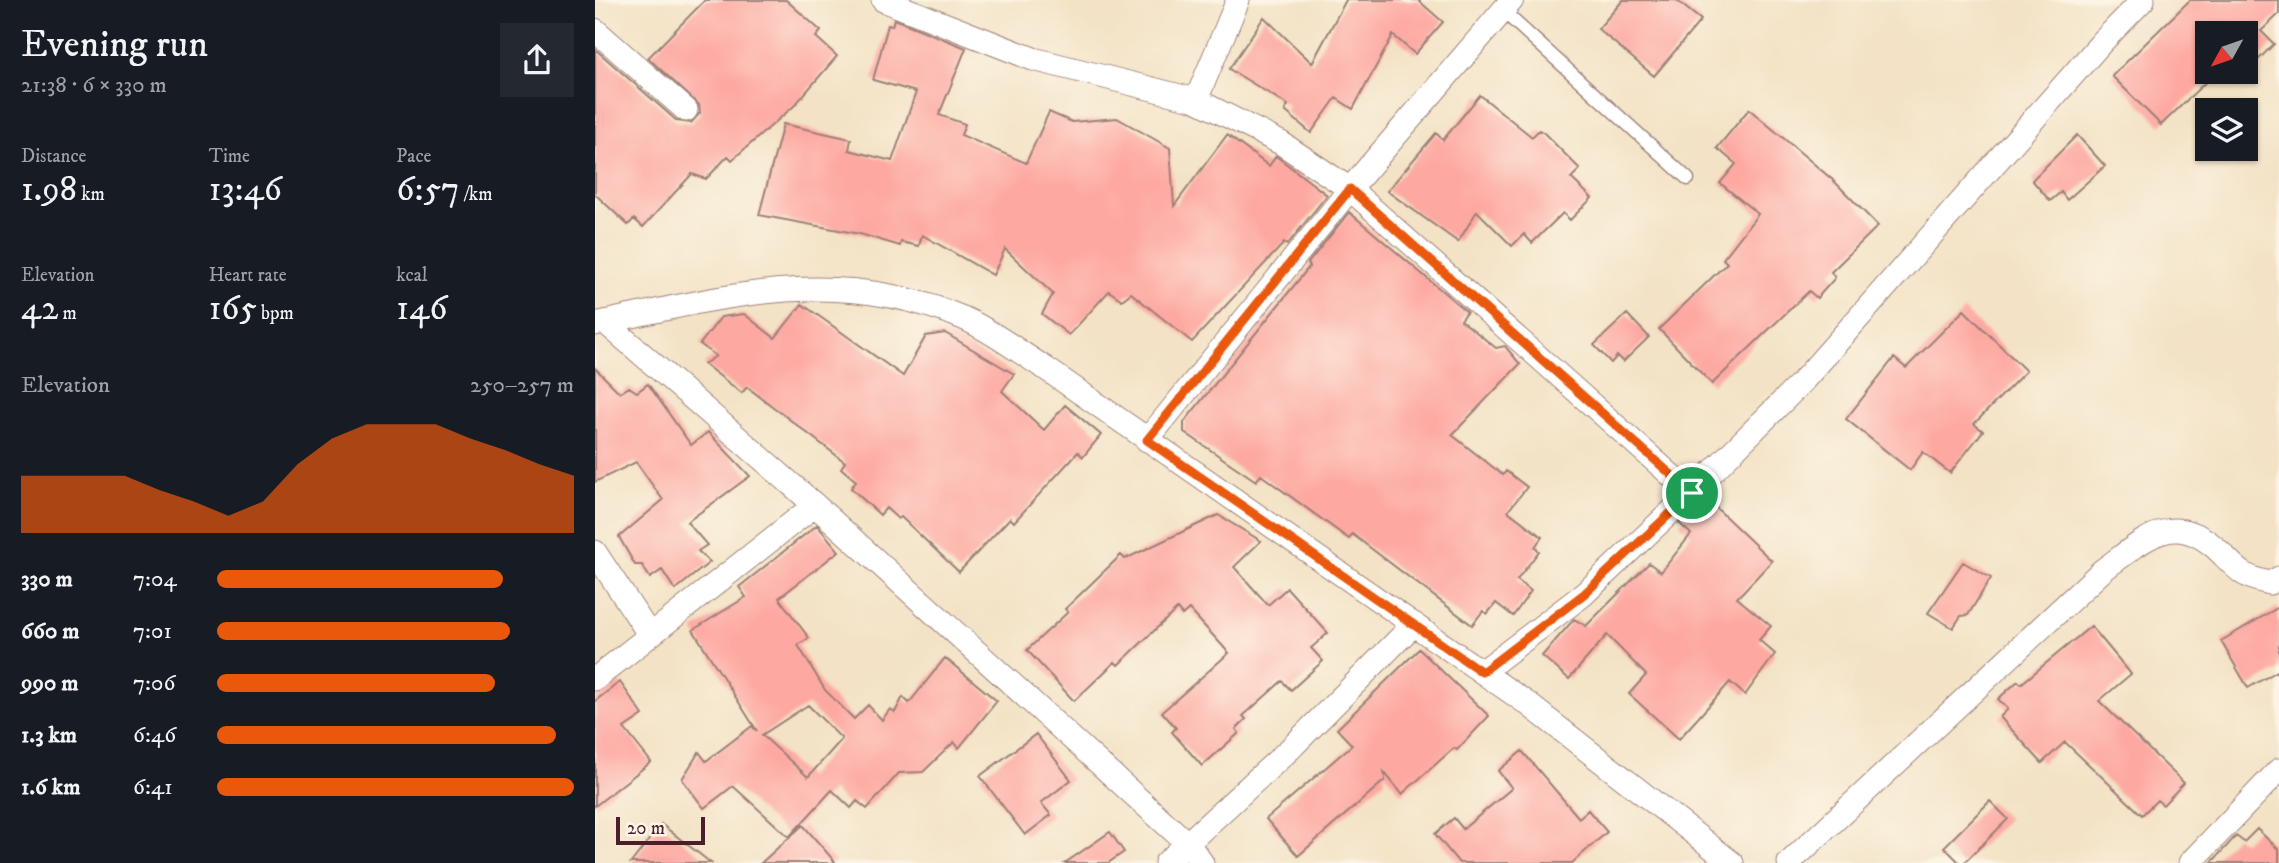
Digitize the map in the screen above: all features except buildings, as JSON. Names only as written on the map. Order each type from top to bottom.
[{"type":"street","points":[[883,0],[924,7],[1033,59],[1196,100],[1281,143],[1350,189],[1692,493]]},
{"type":"street","points":[[1196,100],[1238,0]]},
{"type":"street","points":[[1482,672],[1584,594],[1692,493],[1802,382],[2102,42],[2143,0]]},
{"type":"street","points":[[1147,440],[1350,189],[1507,6]]},
{"type":"street","points":[[595,30],[686,110]]},
{"type":"street","points":[[600,323],[769,290],[833,287],[897,297],[964,318],[1045,368],[1482,672],[1591,751],[1653,804],[1732,863]]},
{"type":"street","points":[[600,323],[815,505],[1188,844],[1202,863]]},
{"type":"street","points":[[595,679],[815,505]]},
{"type":"street","points":[[1789,863],[2103,570],[2145,539],[2177,528],[2195,532],[2247,578],[2270,583],[2279,578]]},
{"type":"street","points":[[595,552],[649,635]]},
{"type":"street","points":[[1165,863],[1292,747],[1414,624]]},
{"type":"street","points":[[2190,863],[2279,771]]},
{"type":"lane","points":[[1507,6],[1688,179]]},
{"type":"route","points":[[1350,189],[1692,493],[1584,594],[1482,672],[1147,440],[1350,189]]}]
